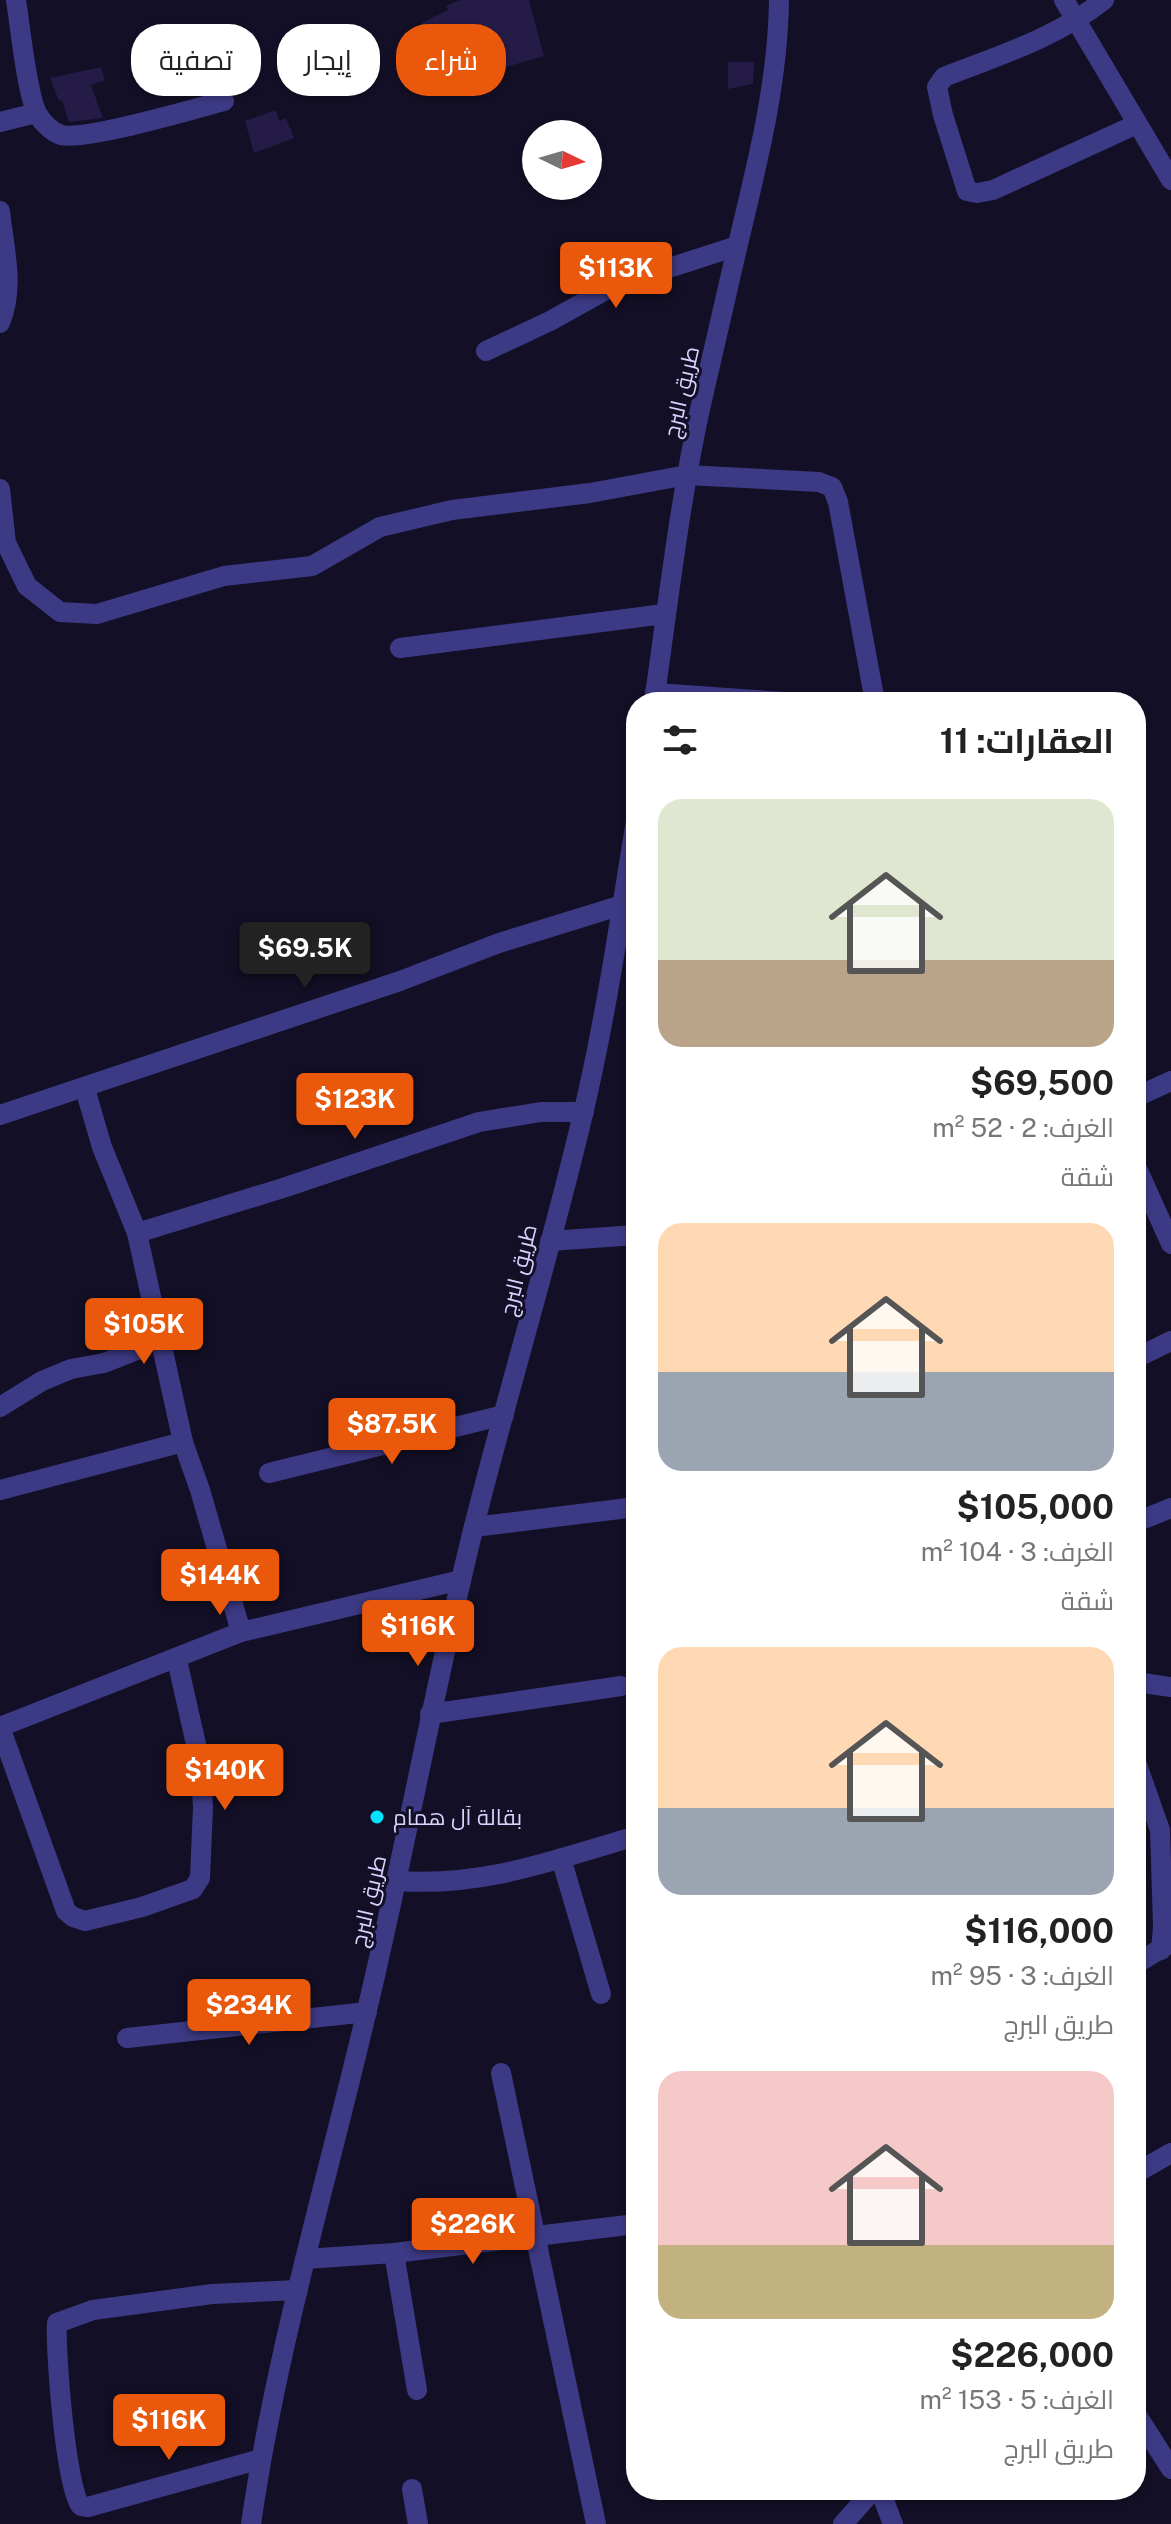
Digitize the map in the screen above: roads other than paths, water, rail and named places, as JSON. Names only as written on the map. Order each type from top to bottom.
[{"type":"street","name":"طريق البرج","points":[[655,692],[687,475],[737,246],[761,156],[779,0]]},
{"type":"street","points":[[1064,0],[1171,180]]},
{"type":"street","points":[[1104,0],[1052,35],[944,77],[937,87],[943,115],[967,191],[977,193],[993,190],[1137,124]]},
{"type":"street","points":[[11,10],[36,113],[52,131],[63,136],[91,134],[224,101]]},
{"type":"street","points":[[0,122],[36,113]]},
{"type":"street","points":[[0,211],[9,287],[7,305],[0,323]]},
{"type":"street","points":[[486,351],[550,321],[613,286],[737,246]]},
{"type":"street","points":[[0,489],[6,543],[27,586],[60,612],[97,614],[224,576],[312,566],[380,527],[452,510],[590,493],[687,475],[819,482],[832,487],[838,502],[873,692]]},
{"type":"street","points":[[400,648],[664,614]]},
{"type":"street","name":"طريق البرج","points":[[626,881],[622,905],[626,935]]},
{"type":"street","points":[[0,1115],[400,981],[499,943],[622,905]]},
{"type":"street","name":"طريق البرج","points":[[251,2524],[261,2459],[298,2290],[367,2012],[461,1580],[626,947]]},
{"type":"street","points":[[1146,1092],[1171,1081]]},
{"type":"street","points":[[85,1089],[102,1147],[137,1233],[183,1442],[241,1632]]},
{"type":"street","points":[[137,1233],[479,1122],[541,1112],[584,1112]]},
{"type":"street","points":[[1146,1188],[1171,1244]]},
{"type":"street","points":[[550,1241],[626,1236]]},
{"type":"street","points":[[0,1407],[42,1381],[71,1369],[104,1363],[137,1350],[157,1322]]},
{"type":"street","points":[[1146,1353],[1171,1341]]},
{"type":"street","points":[[269,1473],[504,1415]]},
{"type":"street","points":[[0,1490],[183,1442]]},
{"type":"street","points":[[474,1527],[626,1508]]},
{"type":"street","points":[[1146,1518],[1171,1508]]},
{"type":"street","points":[[177,1660],[200,1762],[203,1807],[200,1878],[193,1889],[142,1907],[85,1921],[73,1917],[66,1911],[0,1727],[177,1660],[241,1632],[461,1580]]},
{"type":"street","points":[[1146,1683],[1171,1687]]},
{"type":"street","points":[[430,1714],[621,1686]]},
{"type":"street","points":[[1146,1790],[1160,1830],[1166,1946],[1146,1958]]},
{"type":"street","points":[[397,1881],[461,1882],[626,1839]]},
{"type":"street","points":[[561,1858],[601,1994]]},
{"type":"street","points":[[127,2038],[367,2012]]},
{"type":"street","points":[[501,2073],[596,2524]]},
{"type":"street","points":[[1146,2167],[1171,2153]]},
{"type":"street","points":[[305,2259],[394,2253],[626,2225]]},
{"type":"street","points":[[394,2253],[417,2390]]},
{"type":"street","points":[[261,2459],[88,2507],[81,2506],[76,2501],[69,2464],[57,2323],[61,2319],[93,2310],[212,2294],[298,2290]]},
{"type":"street","points":[[1146,2430],[1171,2469]]},
{"type":"street","points":[[412,2489],[418,2524]]},
{"type":"street","points":[[843,2524],[864,2500]]},
{"type":"street","points":[[884,2500],[893,2524]]},
{"type":"place","name":"بقالة آل همام","points":[[377,1817]]}]
